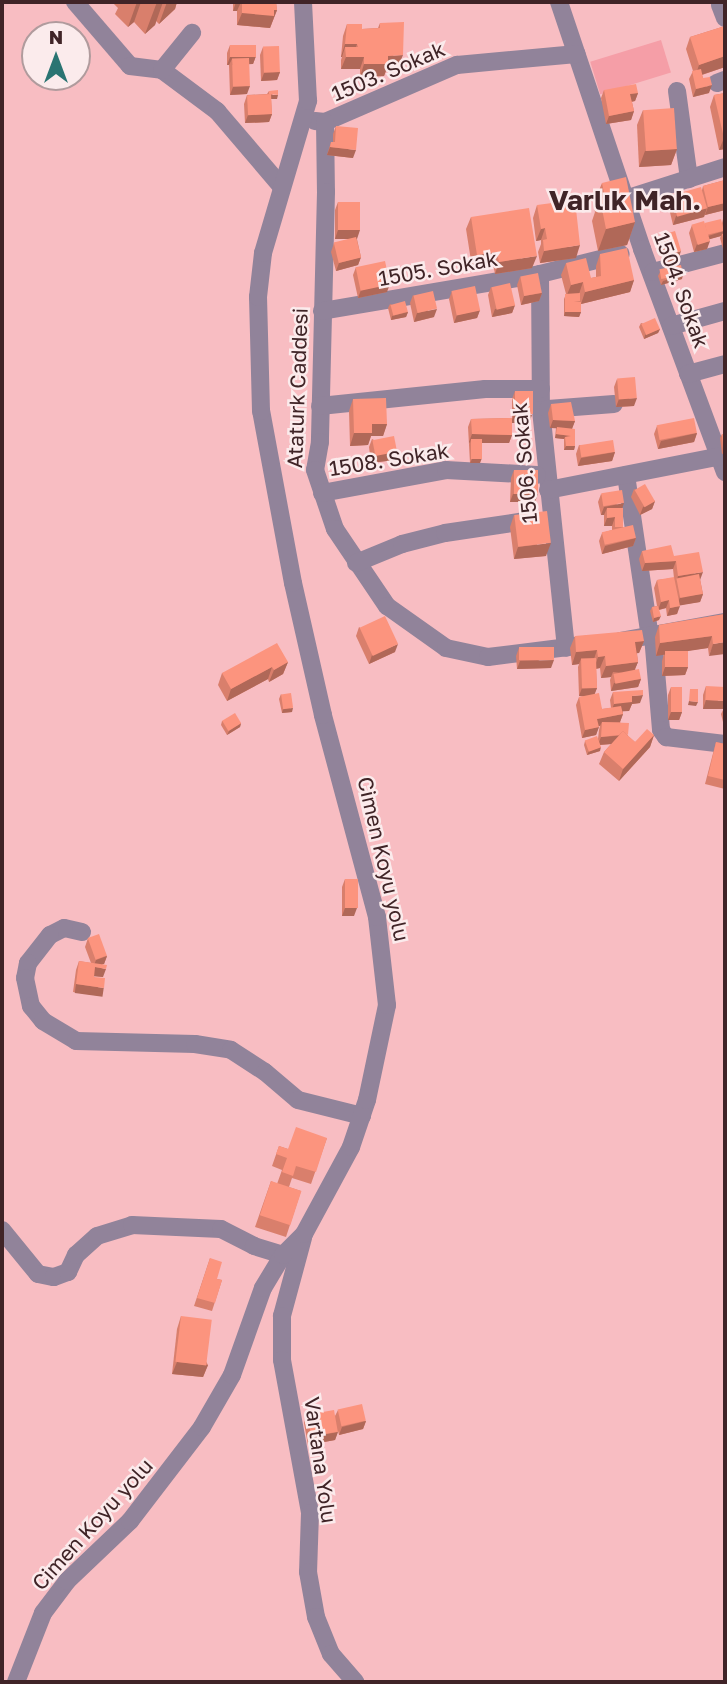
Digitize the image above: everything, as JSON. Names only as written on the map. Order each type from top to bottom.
[{"type":"street","points":[[75,2],[130,66],[162,70],[217,111],[282,187]]},
{"type":"street","points":[[303,2],[308,92],[303,120]]},
{"type":"street","name":"1504. Sokak","points":[[559,2],[642,249],[653,272],[688,374],[719,435],[723,464]]},
{"type":"street","points":[[162,70],[192,33]]},
{"type":"street","name":"1503. Sokak","points":[[303,120],[325,122],[457,65],[576,54]]},
{"type":"street","points":[[677,91],[689,179]]},
{"type":"street","name":"Cimen Koyu yolu","points":[[16,1682],[43,1613],[67,1581],[130,1521],[202,1427],[232,1375],[263,1288],[283,1255],[303,1234],[351,1147],[362,1116],[387,1004],[377,917],[323,715],[293,583],[261,411],[258,297],[264,253],[303,120]]},
{"type":"street","name":"Ataturk Caddesi","points":[[325,122],[320,442],[315,470],[335,529],[356,563],[372,580],[387,606],[446,648],[488,657],[651,637],[725,622]]},
{"type":"street","points":[[625,199],[725,167]]},
{"type":"street","name":"1505. Sokak","points":[[322,311],[540,274],[642,249]]},
{"type":"street","points":[[653,272],[725,253]]},
{"type":"street","name":"1506. Sokak","points":[[540,274],[541,410],[566,648]]},
{"type":"street","points":[[671,326],[725,311]]},
{"type":"street","points":[[688,374],[725,364]]},
{"type":"street","points":[[320,405],[485,389],[541,389]]},
{"type":"street","points":[[541,410],[614,404]]},
{"type":"street","name":"1508. Sokak","points":[[322,493],[446,470],[548,483],[723,464]]},
{"type":"street","points":[[626,475],[651,637],[661,730],[666,737],[725,744]]},
{"type":"street","points":[[356,563],[402,544],[445,533],[551,517]]},
{"type":"street","points":[[82,932],[64,928],[51,935],[28,963],[25,978],[31,1006],[43,1021],[76,1041],[195,1044],[231,1051],[265,1072],[298,1100],[362,1116]]},
{"type":"street","points":[[2,1230],[38,1274],[54,1277],[68,1272],[76,1255],[97,1236],[132,1225],[221,1229],[283,1255]]},
{"type":"street","name":"Vartana Yolu","points":[[303,1234],[282,1316],[282,1360],[310,1513],[308,1572],[316,1618],[331,1654],[355,1682]]},
{"type":"shaded area","points":[[661,40],[671,73],[600,94],[590,62]]},
{"type":"building","points":[[242,2],[276,2],[277,10],[274,10],[274,16],[242,13]]},
{"type":"building","points":[[404,22],[403,55],[388,56],[388,64],[364,64],[364,57],[346,57],[345,47],[358,47],[357,44],[345,44],[347,24],[362,24],[362,29],[380,28],[380,23]]},
{"type":"building","points":[[725,26],[725,56],[699,65],[690,37]]},
{"type":"building","points":[[230,45],[256,45],[256,57],[230,57]]},
{"type":"building","points":[[279,46],[280,72],[264,73],[263,47]]},
{"type":"building","points":[[249,58],[250,86],[233,87],[232,59]]},
{"type":"building","points":[[701,69],[703,78],[710,77],[712,85],[696,89],[692,71]]},
{"type":"building","points":[[636,84],[638,93],[630,94],[634,111],[609,116],[604,90]]},
{"type":"building","points":[[278,90],[278,95],[269,94],[269,91]]},
{"type":"building","points":[[725,93],[725,137],[724,138],[714,95]]},
{"type":"building","points":[[271,94],[272,114],[248,115],[247,95]]},
{"type":"building","points":[[674,108],[677,149],[646,151],[643,110]]},
{"type":"building","points":[[336,126],[358,128],[356,150],[330,147],[331,142],[335,142]]},
{"type":"building","points":[[626,177],[635,222],[606,229],[600,199],[605,198],[602,183]]},
{"type":"building","points":[[725,180],[725,203],[708,207],[703,186]]},
{"type":"building","points":[[701,187],[707,208],[677,217],[671,196]]},
{"type":"building","points":[[575,200],[580,245],[544,251],[543,240],[547,239],[545,228],[541,229],[537,205]]},
{"type":"building","points":[[338,202],[360,202],[360,230],[338,230]]},
{"type":"building","points":[[529,208],[537,256],[499,262],[497,252],[477,255],[471,217]]},
{"type":"building","points":[[721,219],[724,231],[707,235],[705,223]]},
{"type":"building","points":[[704,221],[710,241],[698,245],[692,225]]},
{"type":"building","points":[[675,231],[681,251],[670,255],[664,235]]},
{"type":"building","points":[[356,237],[361,257],[339,263],[334,243]]},
{"type":"building","points":[[627,248],[634,280],[585,292],[583,282],[571,285],[566,263],[586,258],[591,278],[601,276],[600,254]]},
{"type":"building","points":[[385,261],[390,284],[361,291],[356,267]]},
{"type":"building","points":[[681,265],[683,275],[661,279],[659,269]]},
{"type":"building","points":[[538,273],[542,293],[524,296],[520,276]]},
{"type":"building","points":[[510,283],[515,305],[497,310],[491,287]]},
{"type":"building","points":[[475,286],[480,310],[457,315],[452,291]]},
{"type":"building","points":[[433,291],[437,309],[418,313],[414,295]]},
{"type":"building","points":[[580,293],[580,301],[574,302],[581,302],[581,312],[565,312],[565,294]]},
{"type":"building","points":[[405,301],[408,312],[393,316],[391,305]]},
{"type":"building","points":[[655,318],[660,329],[646,335],[641,324]]},
{"type":"building","points":[[635,377],[637,398],[619,399],[617,379]]},
{"type":"building","points":[[515,391],[533,391],[533,414],[515,414]]},
{"type":"building","points":[[386,398],[387,424],[372,424],[372,433],[354,433],[353,399]]},
{"type":"building","points":[[571,402],[575,421],[553,420],[551,404]]},
{"type":"building","points":[[512,418],[512,435],[472,434],[471,419]]},
{"type":"building","points":[[694,418],[697,433],[660,440],[657,425]]},
{"type":"building","points":[[557,427],[575,429],[575,446],[566,446],[565,437],[571,436],[556,434]]},
{"type":"building","points":[[722,434],[725,434],[725,449],[723,449]]},
{"type":"building","points":[[394,436],[397,452],[375,456],[372,440]]},
{"type":"building","points":[[471,439],[482,439],[482,459],[471,459]]},
{"type":"building","points":[[613,440],[615,452],[581,457],[579,445]]},
{"type":"building","points":[[514,470],[538,470],[538,494],[514,494]]},
{"type":"building","points":[[645,484],[655,501],[645,507],[635,490]]},
{"type":"building","points":[[622,490],[624,503],[603,506],[601,493]]},
{"type":"building","points":[[607,508],[623,508],[623,527],[615,527],[615,517],[607,518]]},
{"type":"building","points":[[547,511],[551,543],[518,547],[514,515]]},
{"type":"building","points":[[633,525],[636,538],[605,545],[602,532]]},
{"type":"building","points":[[671,545],[674,556],[699,552],[703,572],[678,576],[676,561],[645,563],[642,551]]},
{"type":"building","points":[[699,574],[703,594],[680,598],[676,578]]},
{"type":"building","points":[[674,577],[680,606],[670,608],[669,600],[661,602],[657,580]]},
{"type":"building","points":[[658,606],[661,616],[654,618],[652,607]]},
{"type":"building","points":[[725,614],[725,642],[713,644],[712,636],[660,643],[659,625]]},
{"type":"building","points":[[385,616],[398,644],[373,656],[360,628]]},
{"type":"building","points":[[642,630],[644,641],[635,642],[638,662],[606,666],[605,656],[598,657],[597,650],[576,652],[575,636]]},
{"type":"building","points":[[277,643],[288,662],[274,670],[272,667],[231,689],[222,673]]},
{"type":"building","points":[[519,647],[554,647],[554,660],[519,660]]},
{"type":"building","points":[[665,651],[688,651],[688,667],[665,667]]},
{"type":"building","points":[[596,658],[597,688],[582,689],[581,659]]},
{"type":"building","points":[[639,669],[641,679],[615,684],[613,674]]},
{"type":"building","points":[[706,686],[725,687],[724,701],[705,700]]},
{"type":"building","points":[[671,687],[682,687],[682,712],[671,712]]},
{"type":"building","points":[[690,689],[698,689],[698,702],[689,701]]},
{"type":"building","points":[[643,690],[643,695],[632,696],[632,702],[614,704],[613,692]]},
{"type":"building","points":[[291,693],[293,708],[283,709],[281,694]]},
{"type":"building","points":[[599,693],[602,709],[621,706],[623,714],[597,719],[599,727],[585,730],[579,697]]},
{"type":"building","points":[[235,713],[241,723],[228,731],[222,721]]},
{"type":"building","points":[[602,722],[629,723],[628,735],[623,731],[619,735],[601,737]]},
{"type":"building","points":[[647,729],[654,735],[623,769],[604,752],[623,731],[635,742]]},
{"type":"building","points":[[597,736],[601,747],[589,752],[585,740]]},
{"type":"building","points":[[716,742],[725,744],[725,780],[708,776]]},
{"type":"building","points":[[345,879],[358,879],[358,908],[345,908]]},
{"type":"building","points":[[99,934],[107,956],[96,960],[88,938]]},
{"type":"building","points":[[79,961],[107,965],[106,969],[95,967],[94,977],[105,978],[104,988],[76,984]]},
{"type":"building","points":[[296,1127],[327,1138],[316,1172],[296,1166],[293,1176],[282,1172],[287,1158],[276,1154],[279,1146],[288,1149]]},
{"type":"building","points":[[271,1181],[301,1191],[290,1225],[260,1215]]},
{"type":"building","points":[[210,1258],[222,1262],[217,1279],[222,1280],[215,1303],[197,1298]]},
{"type":"building","points":[[181,1316],[212,1320],[206,1365],[175,1362]]},
{"type":"building","points":[[362,1404],[366,1421],[341,1426],[338,1410]]},
{"type":"building","points":[[334,1410],[338,1432],[311,1436],[307,1415]]},
{"type":"district","name":"Varlık Mah.","points":[[625,200]]}]
